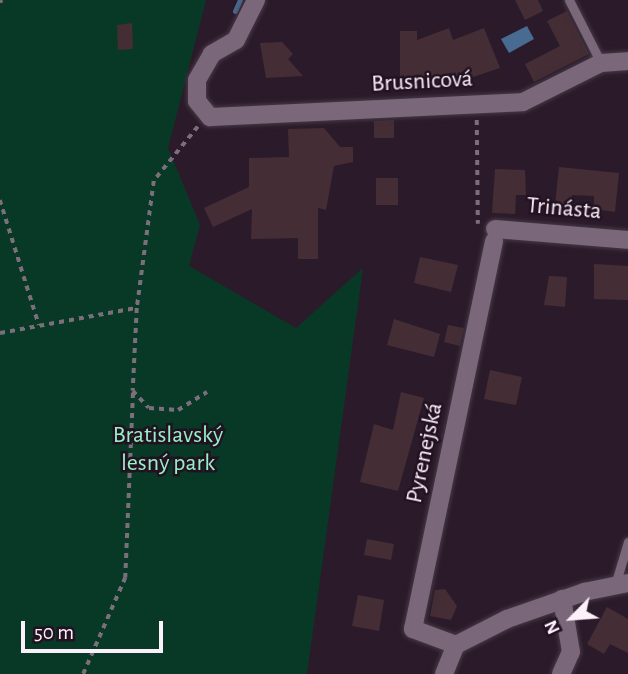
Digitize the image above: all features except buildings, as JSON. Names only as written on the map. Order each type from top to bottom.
[{"type":"street","points":[[210,117],[197,101],[200,71],[212,54],[236,40],[256,0]]},
{"type":"street","name":"Brusnicová","points":[[210,117],[534,99],[601,63],[628,61]]},
{"type":"street","name":"Trinásta","points":[[495,235],[628,240]]},
{"type":"street","name":"Pyrenejská","points":[[456,645],[413,629],[495,235]]},
{"type":"street","points":[[444,674],[456,645],[507,619],[562,599],[621,584]]},
{"type":"street","points":[[561,674],[571,652],[562,599]]},
{"type":"lane","points":[[569,0],[601,63]]},
{"type":"lane","points":[[621,584],[628,542]]},
{"type":"path","points":[[476,104],[478,238],[495,235]]},
{"type":"path","points":[[83,674],[125,578],[137,308],[154,181],[167,160],[210,117]]},
{"type":"path","points":[[0,200],[39,326]]},
{"type":"path","points":[[0,333],[137,308]]},
{"type":"path","points":[[133,391],[149,408],[178,410],[207,392]]},
{"type":"green space","name":"Bratislavský lesný park","points":[[0,0],[206,0],[168,148],[200,225],[189,266],[296,328],[363,268],[307,674],[0,674]]},
{"type":"water","points":[[527,26],[534,39],[509,53],[501,39]]},
{"type":"waterway","points":[[235,11],[240,0]]}]
